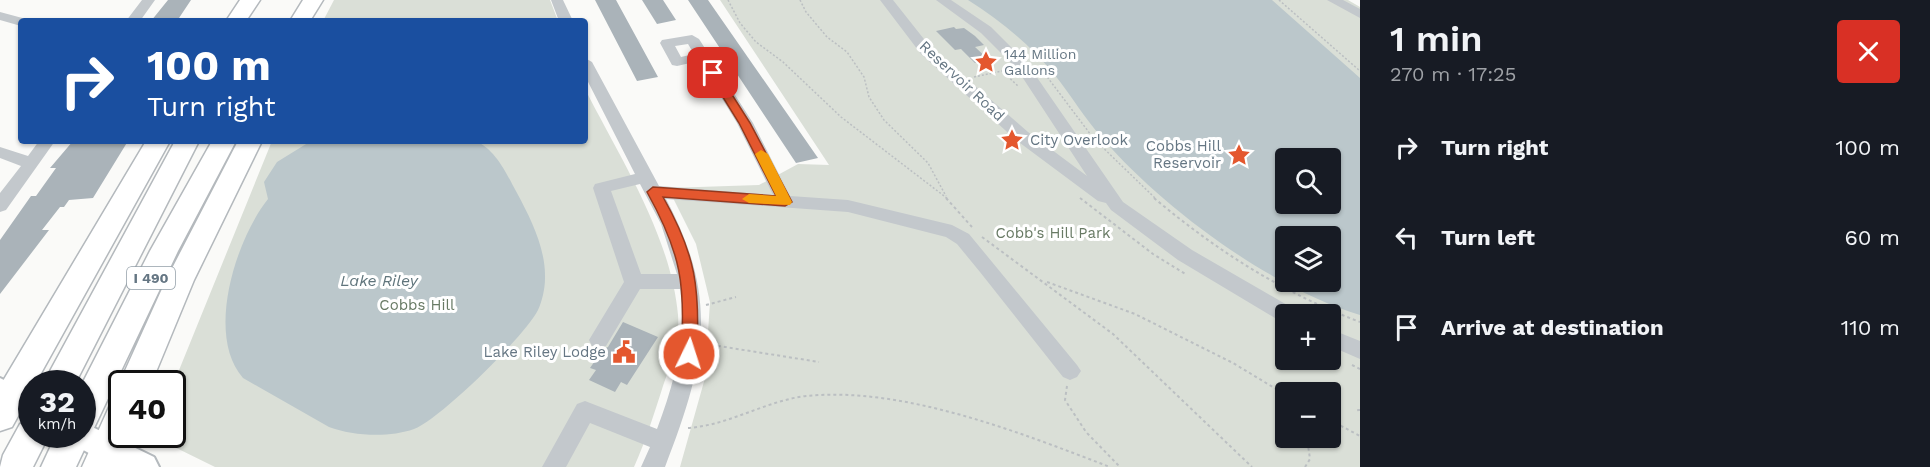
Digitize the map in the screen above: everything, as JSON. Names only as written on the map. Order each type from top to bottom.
[{"type":"highway","points":[[238,18],[250,0]]},
{"type":"highway","points":[[254,18],[264,0]]},
{"type":"highway","points":[[302,18],[313,0]]},
{"type":"highway","points":[[309,18],[318,0]]},
{"type":"highway","points":[[13,402],[156,144]]},
{"type":"highway","name":"I 490","points":[[66,370],[185,144]]},
{"type":"highway","name":"I 490","points":[[96,389],[184,213],[222,144]]},
{"type":"highway","points":[[141,370],[180,280],[248,144]]},
{"type":"highway","points":[[96,442],[108,430]]},
{"type":"highway","points":[[15,467],[25,448]]},
{"type":"highway","points":[[58,467],[89,448]]},
{"type":"main road","points":[[96,448],[144,467]]},
{"type":"street","points":[[135,18],[149,0]]},
{"type":"street","points":[[557,0],[565,18]]},
{"type":"street","name":"Reservoir Road","points":[[886,0],[926,51],[1022,136],[1185,255],[1275,308]]},
{"type":"street","name":"Reservoir Road","points":[[942,0],[986,30],[1023,66],[1117,206]]},
{"type":"street","points":[[1333,0],[1360,14]]},
{"type":"street","points":[[0,16],[18,21]]},
{"type":"street","points":[[703,56],[745,123],[785,202]]},
{"type":"street","points":[[588,68],[671,223],[682,250],[689,281],[692,309],[690,342],[683,381],[654,467]]},
{"type":"street","points":[[0,206],[45,144]]},
{"type":"street","points":[[1046,154],[1077,149]]},
{"type":"street","points":[[0,152],[30,164]]},
{"type":"street","points":[[599,340],[634,282],[602,188],[649,184],[785,202],[848,206],[952,232],[963,239],[987,267],[1070,371]]},
{"type":"street","points":[[634,282],[689,281]]},
{"type":"street","points":[[1341,342],[1360,350]]},
{"type":"street","points":[[554,467],[585,411],[666,433]]},
{"type":"path","points":[[728,0],[740,23],[756,42],[783,62],[841,117],[948,199]]},
{"type":"path","points":[[800,0],[806,12],[827,37],[847,52],[864,77],[869,97],[884,120],[928,163],[948,199],[978,234],[1113,334],[1252,467]]},
{"type":"path","points":[[1279,0],[1360,71]]},
{"type":"path","points":[[1041,69],[1083,126],[1105,151],[1132,178],[1189,226],[1282,289],[1360,322]]},
{"type":"path","points":[[982,75],[1002,71],[1019,87]]},
{"type":"path","points":[[1044,282],[1135,314],[1233,363],[1274,389]]},
{"type":"path","points":[[692,309],[736,297]]},
{"type":"path","points":[[690,342],[819,362]]},
{"type":"path","points":[[1070,371],[1065,400],[1086,432],[1120,467]]},
{"type":"path","points":[[666,433],[724,424],[785,401],[818,395],[858,397],[907,403],[975,420],[1053,444],[1110,467]]},
{"type":"path","points":[[1341,426],[1360,436]]},
{"type":"path","points":[[1305,467],[1310,459],[1308,448]]},
{"type":"green space","points":[[334,0],[550,0],[557,18],[325,18]]},
{"type":"green space","name":"Cobb's Hill Park","points":[[720,0],[1348,0],[1360,7],[1360,467],[680,467],[705,378],[710,302],[696,244],[668,188],[759,185],[798,164],[829,165]]},
{"type":"green space","name":"Cobbs Hill","points":[[588,95],[655,227],[673,285],[678,315],[678,333],[672,360],[634,467],[215,467],[176,448],[186,448],[186,370],[179,370],[271,144],[588,144]]},
{"type":"water","name":"Cobbs Hill Reservoir","points":[[968,0],[1272,0],[1360,78],[1360,315],[1341,308],[1341,304],[1329,304],[1303,292],[1341,292],[1341,226],[1275,226],[1275,277],[1256,266],[1188,218],[1128,166],[1090,123],[1054,74],[1035,53],[1003,25]]},
{"type":"water","name":"Lake Riley","points":[[306,144],[480,144],[500,163],[522,203],[537,234],[545,268],[543,295],[538,310],[517,338],[481,376],[442,410],[414,429],[394,434],[371,435],[329,427],[243,378],[232,360],[226,338],[229,287],[245,238],[268,199],[264,182],[277,162]]},
{"type":"building","points":[[168,0],[191,0],[179,18],[153,18]]},
{"type":"building","points":[[595,0],[616,0],[658,77],[637,81]]},
{"type":"building","points":[[642,0],[663,0],[676,20],[657,24]]},
{"type":"building","points":[[688,0],[708,0],[818,158],[796,163]]},
{"type":"building","points":[[954,27],[964,28],[975,36],[984,45],[975,47],[989,60],[975,63],[961,49],[955,50],[936,31]]},
{"type":"building","points":[[70,144],[126,144],[93,198],[69,200],[64,207],[60,207],[42,230],[49,230],[0,294],[0,240],[31,196],[36,196],[56,168],[50,168]]},
{"type":"building","name":"Lake Riley Lodge","points":[[623,322],[658,337],[627,385],[621,382],[615,392],[589,380],[596,370],[590,368],[603,349],[608,347]]},
{"type":"slow traffic","points":[[749,199],[785,202],[761,154]]},
{"type":"place","name":"144 Million Gallons","points":[[986,62]]},
{"type":"place","name":"City Overlook","points":[[1012,140]]},
{"type":"place","name":"Cobbs Hill Reservoir","points":[[1239,155]]},
{"type":"place","name":"Lake Riley Lodge","points":[[624,352]]},
{"type":"route","points":[[689,354],[692,309],[686,265],[671,223],[653,192],[785,202],[769,166],[713,73]]}]
